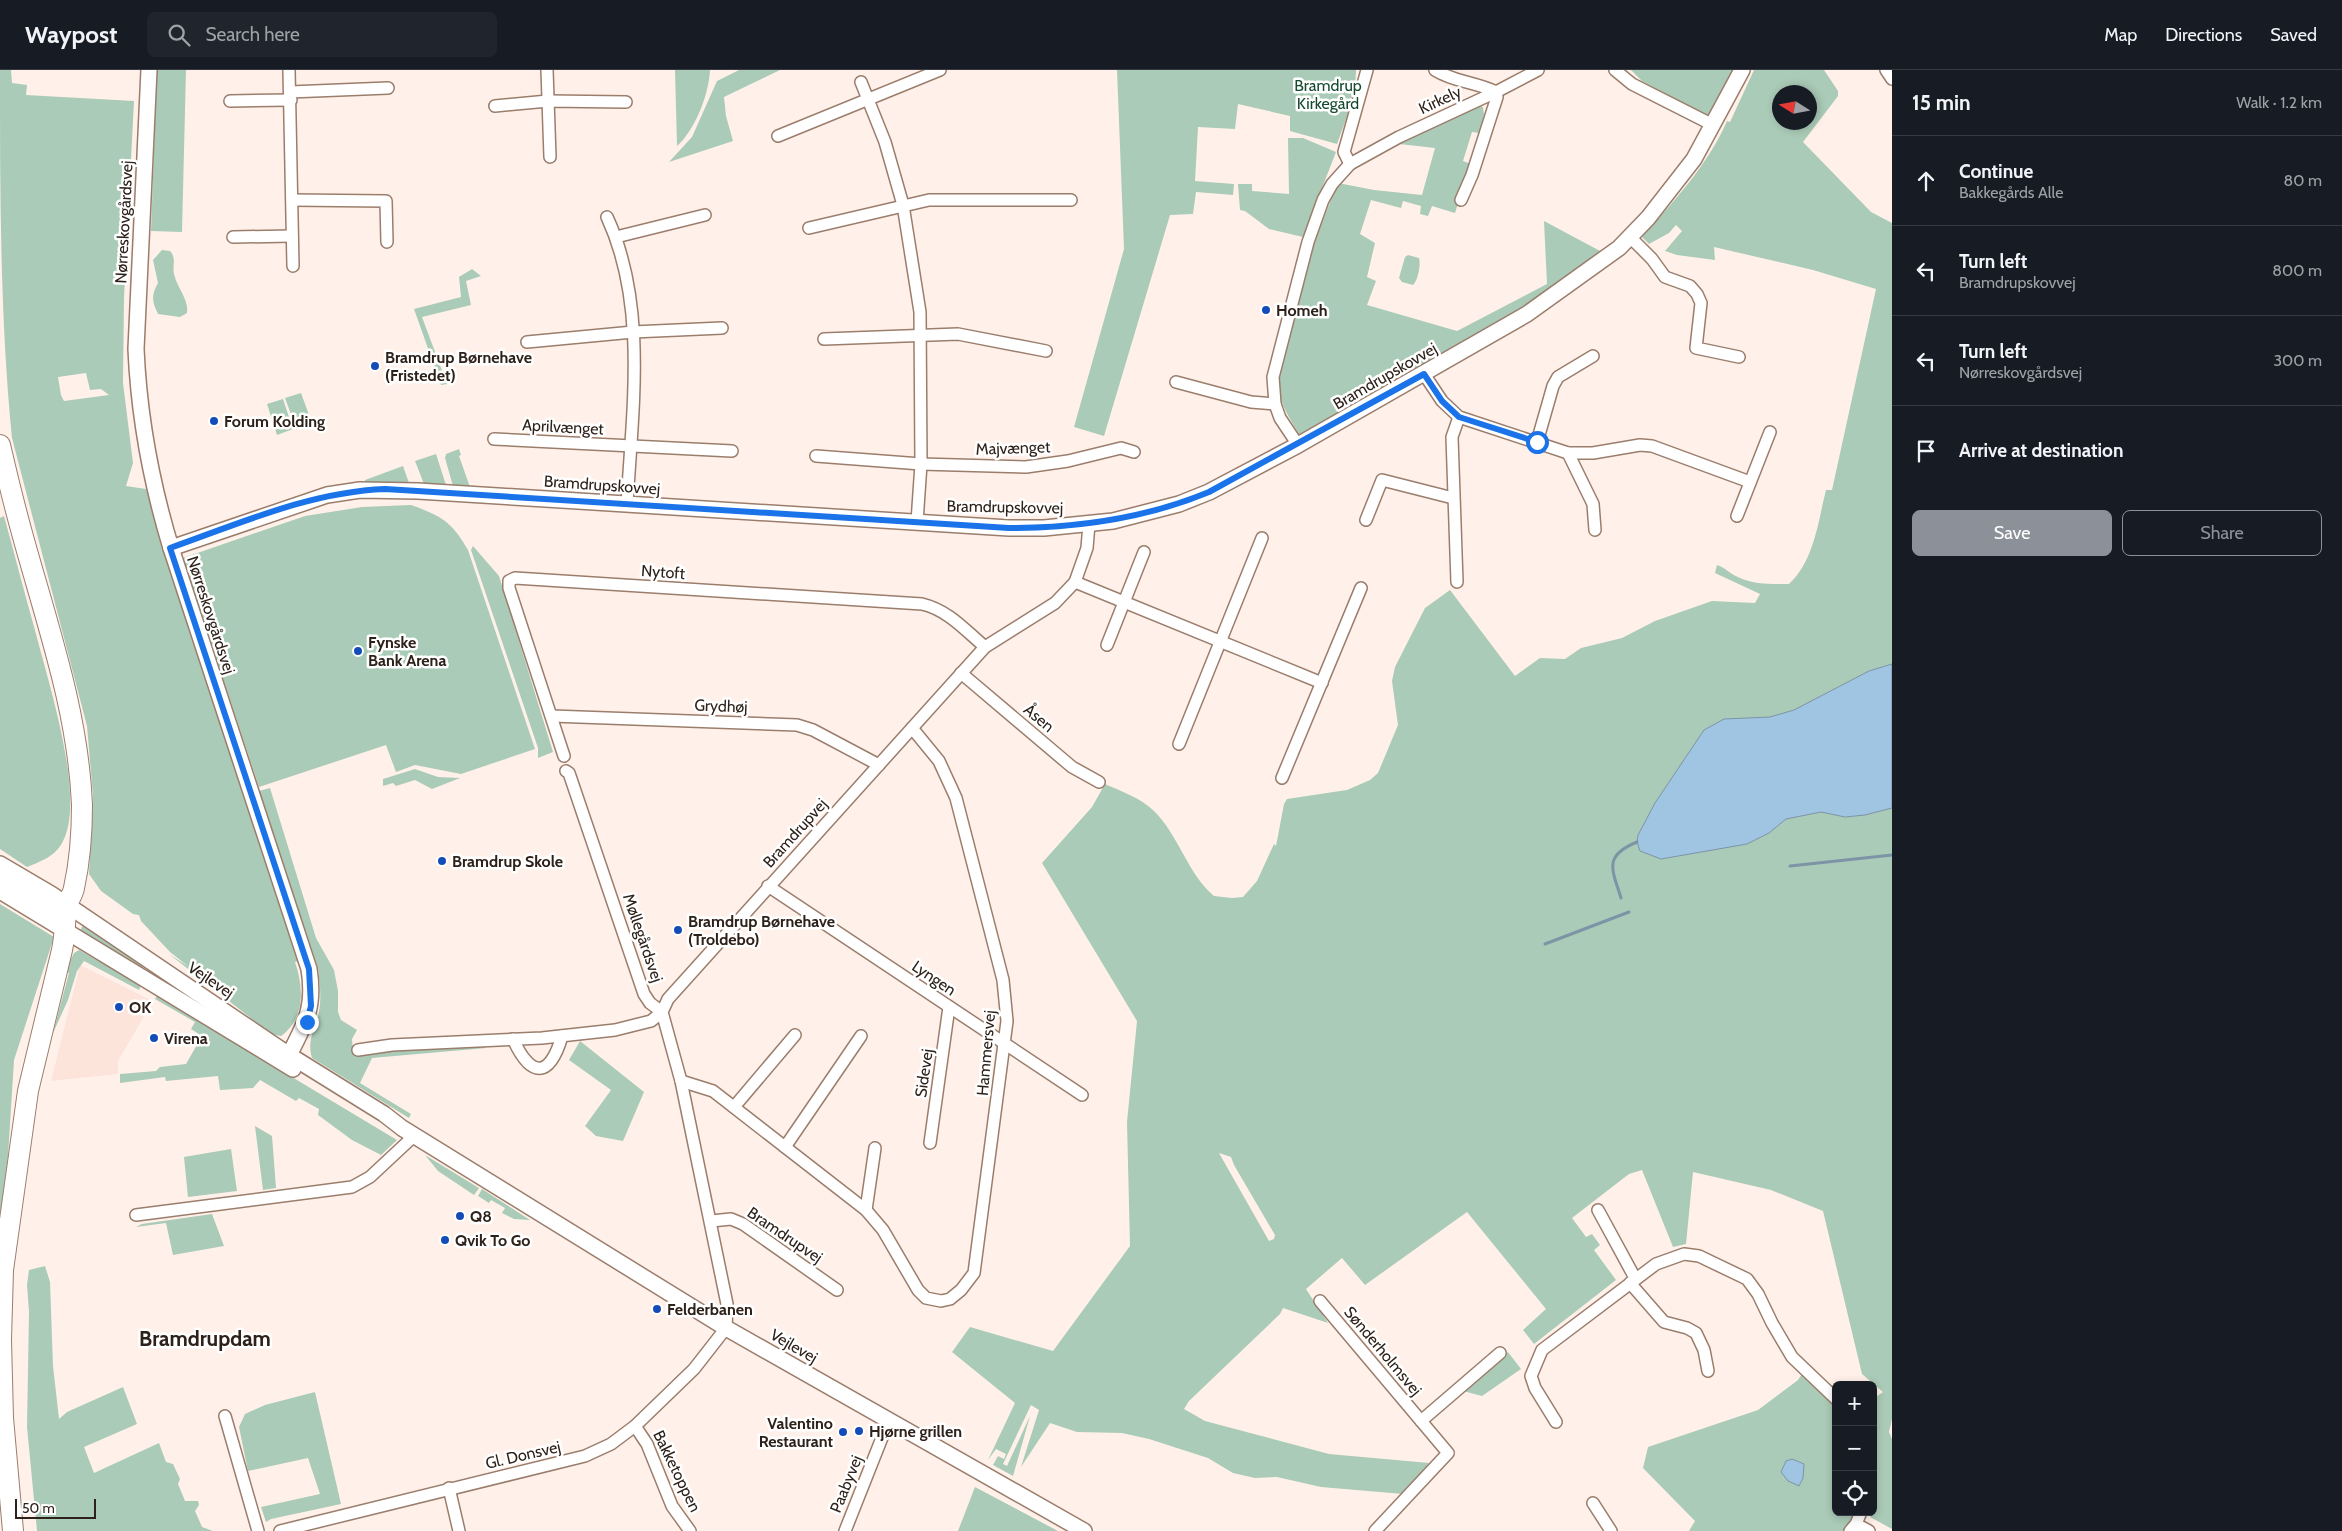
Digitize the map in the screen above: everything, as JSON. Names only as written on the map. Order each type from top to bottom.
[{"type":"highway","points":[[0,445],[18,522],[57,656],[72,716],[78,754],[81,840],[74,890],[66,907],[66,930],[28,1091],[3,1270],[1,1340],[3,1418],[13,1531]]},
{"type":"highway","points":[[2,880],[45,906],[55,908],[66,907]]},
{"type":"highway","points":[[0,1494],[5,1531]]},
{"type":"street","name":"Nørreskovgårdsvej","points":[[149,70],[137,302],[138,385],[150,476],[170,548],[309,969],[311,993],[309,1015],[287,1059]]},
{"type":"street","points":[[289,70],[293,266]]},
{"type":"street","points":[[547,70],[550,157]]},
{"type":"street","points":[[778,136],[940,70]]},
{"type":"street","points":[[1350,164],[1344,152],[1366,70]]},
{"type":"street","points":[[1435,70],[1450,78],[1483,86],[1496,92],[1497,97],[1472,175],[1461,200]]},
{"type":"street","name":"Kirkely","points":[[1298,445],[1280,418],[1275,404],[1272,383],[1278,351],[1308,242],[1323,200],[1332,184],[1350,164],[1398,137],[1496,92],[1538,70]]},
{"type":"street","points":[[1615,70],[1632,84],[1713,125]]},
{"type":"street","name":"Bramdrupskovvej","points":[[170,548],[312,499],[360,490],[418,491],[1009,528],[1089,524],[1146,514],[1196,498],[1298,445],[1424,374],[1542,304],[1630,237],[1668,195],[1694,159],[1742,70]]},
{"type":"street","points":[[1886,70],[1892,79]]},
{"type":"street","points":[[860,82],[885,142],[904,205],[920,312],[921,464],[917,522]]},
{"type":"street","points":[[230,102],[388,88]]},
{"type":"street","points":[[495,106],[548,101],[626,102]]},
{"type":"street","points":[[292,200],[386,201],[387,242]]},
{"type":"street","points":[[809,228],[929,200],[1071,200]]},
{"type":"street","points":[[616,236],[705,215]]},
{"type":"street","points":[[607,217],[616,236],[633,332],[635,386],[626,504]]},
{"type":"street","points":[[233,237],[292,236]]},
{"type":"street","points":[[1630,237],[1652,259],[1665,277],[1671,281],[1690,286],[1697,294],[1700,303],[1696,348],[1739,357]]},
{"type":"street","points":[[527,342],[633,332],[722,328]]},
{"type":"street","points":[[824,339],[958,334],[1046,351]]},
{"type":"street","points":[[1537,442],[1553,386],[1558,377],[1593,356]]},
{"type":"street","points":[[1424,374],[1442,401],[1459,417],[1568,453],[1593,453],[1652,446],[1750,482]]},
{"type":"street","points":[[1176,382],[1251,402],[1275,404]]},
{"type":"street","points":[[1457,582],[1452,437],[1459,417]]},
{"type":"street","points":[[1737,516],[1770,432]]},
{"type":"street","name":"Aprilvænget","points":[[494,439],[732,451]]},
{"type":"street","name":"Majvænget","points":[[816,456],[921,464],[1026,467],[1068,461],[1121,448],[1134,452]]},
{"type":"street","points":[[1568,453],[1593,504],[1595,530]]},
{"type":"street","points":[[1366,520],[1382,480],[1453,498]]},
{"type":"street","name":"Bramdrupvej","points":[[662,1012],[675,989],[985,647],[1055,603],[1075,582],[1087,548],[1089,524]]},
{"type":"street","points":[[1179,744],[1262,538]]},
{"type":"street","points":[[1107,645],[1144,552]]},
{"type":"street","name":"Nytoft","points":[[564,756],[509,588],[509,581],[515,578],[922,604],[936,607],[985,647]]},
{"type":"street","points":[[1075,582],[1322,683]]},
{"type":"street","points":[[1282,778],[1361,588]]},
{"type":"street","name":"Åsen","points":[[962,673],[1072,767],[1099,782]]},
{"type":"street","name":"Grydhøj","points":[[552,716],[797,725],[813,730],[879,765]]},
{"type":"street","name":"Hammersvej","points":[[866,1210],[884,1230],[926,1298],[935,1301],[950,1299],[961,1290],[974,1273],[1005,1044],[1006,1006],[1003,980],[956,798],[939,761],[912,728]]},
{"type":"street","name":"Møllegårdsvej","points":[[566,771],[569,773],[644,994],[650,1003],[662,1012]]},
{"type":"street","name":"Vejlevej","points":[[2,880],[66,930],[384,1114],[402,1128],[726,1328],[1084,1531]]},
{"type":"street","name":"Lyngen","points":[[768,886],[1082,1095]]},
{"type":"street","name":"Vejlevej","points":[[66,907],[161,967],[287,1059]]},
{"type":"street","name":"Sidevej","points":[[930,1142],[949,1007]]},
{"type":"street","points":[[358,1050],[392,1045],[513,1040],[630,1028],[651,1021],[662,1012],[681,1082],[726,1288],[726,1328]]},
{"type":"street","points":[[734,1107],[795,1035]]},
{"type":"street","points":[[513,1040],[521,1058],[534,1067],[542,1068],[549,1065],[558,1050],[562,1036]]},
{"type":"street","points":[[785,1147],[861,1036]]},
{"type":"street","points":[[681,1082],[713,1091],[866,1210],[875,1148]]},
{"type":"street","points":[[136,1215],[352,1187],[370,1177],[415,1135]]},
{"type":"street","points":[[1598,1210],[1632,1281],[1664,1322],[1687,1328],[1696,1333],[1704,1350],[1708,1371]]},
{"type":"street","name":"Bramdrupvej","points":[[711,1221],[731,1219],[743,1224],[838,1290]]},
{"type":"street","points":[[1556,1422],[1535,1388],[1531,1376],[1534,1363],[1542,1350],[1632,1281],[1663,1260],[1684,1254],[1699,1256],[1747,1279],[1758,1294],[1772,1324],[1792,1357],[1832,1395]]},
{"type":"street","name":"Sønderholmsvej","points":[[1320,1301],[1448,1453],[1375,1531]]},
{"type":"street","name":"Gl. Donsvej","points":[[280,1531],[585,1456],[611,1444],[635,1426],[694,1369],[726,1328]]},
{"type":"street","name":"Sønderholmsvej","points":[[1420,1421],[1500,1353]]},
{"type":"street","points":[[225,1416],[258,1531]]},
{"type":"street","name":"Paabyvej","points":[[845,1531],[889,1420]]},
{"type":"street","name":"Bakketoppen","points":[[635,1426],[647,1444],[672,1506],[690,1531]]},
{"type":"street","points":[[449,1488],[459,1531]]},
{"type":"street","points":[[1593,1503],[1611,1531]]},
{"type":"street","points":[[1853,1527],[1869,1531]]},
{"type":"shaded area","points":[[80,965],[153,1001],[118,1061],[118,1074],[51,1081]]},
{"type":"green space","points":[[0,70],[11,70],[12,83],[27,85],[26,95],[134,101],[124,298],[123,383],[133,463],[126,486],[146,489],[300,961],[295,962],[301,992],[298,1012],[295,1021],[281,1036],[271,1034],[169,954],[189,967],[170,952],[141,921],[139,915],[133,914],[101,891],[89,874],[93,795],[87,726],[12,438],[3,301]],"holes":[[[86,373],[90,390],[101,389],[109,395],[64,401],[58,377]]]},
{"type":"green space","points":[[157,70],[186,70],[182,232],[151,231]]},
{"type":"green space","points":[[675,70],[710,70],[707,90],[700,111],[690,131],[677,146]]},
{"type":"green space","points":[[739,70],[780,70],[724,97],[726,116],[733,141],[669,162],[692,137],[717,81]]},
{"type":"green space","name":"Bramdrup Kirkegård","points":[[1117,70],[1356,70],[1356,80],[1347,116],[1337,144],[1290,131],[1290,116],[1238,104],[1235,129],[1198,127],[1195,181],[1234,184],[1233,195],[1196,192],[1193,214],[1170,215],[1104,436],[1074,427],[1124,249]]},
{"type":"green space","points":[[1631,70],[1733,70],[1713,113],[1705,115],[1642,81]]},
{"type":"green space","points":[[1754,70],[1824,70],[1838,91],[1838,96],[1817,124],[1817,85],[1772,85],[1772,130],[1812,130],[1803,142],[1871,212],[1892,223],[1892,1419],[1889,1432],[1892,1439],[1892,1529],[1870,1517],[1877,1516],[1877,1396],[1883,1392],[1877,1387],[1877,1381],[1870,1381],[1862,1374],[1823,1211],[1771,1190],[1693,1172],[1686,1244],[1673,1247],[1642,1170],[1629,1174],[1572,1218],[1586,1237],[1592,1234],[1600,1245],[1594,1250],[1616,1280],[1534,1344],[1523,1330],[1546,1309],[1467,1212],[1365,1285],[1342,1258],[1306,1289],[1328,1323],[1283,1308],[1280,1314],[1189,1401],[1184,1409],[1205,1421],[1329,1454],[1429,1463],[1403,1494],[1321,1487],[1277,1477],[1255,1478],[1233,1473],[1208,1458],[1149,1439],[1122,1433],[1077,1432],[1050,1423],[1021,1467],[1039,1410],[1031,1405],[1003,1464],[1007,1466],[1030,1416],[1013,1476],[993,1465],[998,1456],[1004,1459],[1006,1454],[996,1449],[988,1460],[1015,1403],[952,1352],[970,1327],[1053,1351],[1130,1246],[1127,1122],[1137,1021],[1042,863],[1092,807],[1105,784],[1136,798],[1153,810],[1170,831],[1197,876],[1214,896],[1243,897],[1257,881],[1274,844],[1276,846],[1284,804],[1287,799],[1347,790],[1370,780],[1378,773],[1398,725],[1392,681],[1395,667],[1425,608],[1450,590],[1515,676],[1540,658],[1565,659],[1581,648],[1622,638],[1655,621],[1712,601],[1755,603],[1760,594],[1715,573],[1717,565],[1744,580],[1763,584],[1789,584],[1797,575],[1810,553],[1826,490],[1832,490],[1876,289],[1813,270],[1714,247],[1715,260],[1677,255],[1665,251],[1682,231],[1676,225],[1669,233],[1649,244],[1642,237],[1700,168],[1727,121],[1730,122]],"holes":[[[1219,1153],[1231,1157],[1275,1235],[1274,1239],[1269,1241]]]},
{"type":"green space","points":[[1478,105],[1483,107],[1484,115],[1479,133],[1472,132],[1463,161],[1471,164],[1455,213],[1432,206],[1428,216],[1420,214],[1421,206],[1403,201],[1401,208],[1371,200],[1360,234],[1375,243],[1367,277],[1376,281],[1367,305],[1457,331],[1547,284],[1544,221],[1602,252],[1563,284],[1301,437],[1286,412],[1280,396],[1279,377],[1282,351],[1298,290],[1338,183],[1374,190],[1422,195],[1435,148],[1399,144]]},
{"type":"green space","points":[[1288,138],[1303,138],[1336,152],[1303,237],[1269,229],[1245,211],[1240,210],[1238,184],[1252,184],[1252,191],[1289,194]]},
{"type":"green space","points":[[162,250],[170,251],[172,254],[174,274],[185,298],[187,313],[180,317],[158,314],[154,306],[153,295],[158,283],[153,260]]},
{"type":"green space","points":[[1408,255],[1419,258],[1420,261],[1418,276],[1413,285],[1402,282],[1399,278],[1405,257]]},
{"type":"green space","points":[[472,269],[481,276],[466,281],[471,305],[422,317],[447,384],[441,385],[414,309],[461,297],[459,277]]},
{"type":"green space","points":[[301,393],[312,423],[296,428],[285,398]]},
{"type":"green space","points":[[283,399],[293,429],[277,435],[267,404]]},
{"type":"green space","points":[[459,449],[461,455],[459,456],[470,487],[453,486],[445,458],[446,454]]},
{"type":"green space","points":[[436,454],[446,485],[424,484],[415,461]]},
{"type":"green space","points":[[403,466],[409,483],[366,484],[365,480]]},
{"type":"green space","name":"Fynske Bank Arena","points":[[411,505],[445,521],[457,533],[468,550],[535,749],[461,774],[415,765],[396,772],[386,745],[259,787],[183,558],[305,516],[362,507]]},
{"type":"green space","points":[[4,516],[56,709],[68,769],[70,797],[69,822],[63,841],[57,851],[38,863],[27,867],[0,849],[0,518]]},
{"type":"green space","points":[[473,546],[499,576],[553,752],[538,758],[538,748],[471,550]]},
{"type":"green space","points":[[415,769],[438,777],[460,778],[432,789],[415,780],[396,786],[393,783],[383,786],[383,779]]},
{"type":"green space","points":[[270,788],[316,938],[334,970],[338,991],[338,1012],[341,1020],[357,1030],[352,1039],[353,1052],[482,1044],[486,1048],[372,1058],[360,1083],[411,1114],[409,1118],[312,1058],[310,1047],[320,1004],[318,968],[259,791]]},
{"type":"green space","points":[[0,904],[54,937],[14,1060],[8,1156],[0,1216]]},
{"type":"green space","points":[[83,925],[144,965],[142,968],[80,931]]},
{"type":"green space","points":[[79,950],[141,985],[139,990],[84,961],[77,971],[68,1000],[53,1033],[69,973],[65,971],[74,953]]},
{"type":"green space","points":[[157,996],[397,1140],[381,1155],[352,1140],[318,1115],[319,1109],[299,1098],[296,1101],[260,1080],[253,1088],[220,1090],[218,1076],[166,1081],[165,1077],[120,1083],[120,1074],[156,1071],[160,1067],[186,1064],[202,1036],[191,1029],[195,1022],[155,999]]},
{"type":"green space","points":[[580,1041],[644,1092],[623,1141],[596,1136],[585,1126],[611,1090],[569,1060]]},
{"type":"green space","points":[[255,1126],[272,1136],[276,1188],[263,1190]]},
{"type":"green space","points":[[231,1149],[237,1191],[188,1197],[184,1157]]},
{"type":"green space","points":[[425,1155],[479,1188],[474,1195],[438,1171]]},
{"type":"green space","points":[[482,1189],[530,1220],[514,1219],[502,1213],[505,1208],[491,1200],[489,1203],[478,1196]]},
{"type":"green space","points":[[212,1214],[224,1246],[173,1255],[166,1223],[136,1227],[142,1224]]},
{"type":"green space","points":[[45,1266],[50,1282],[53,1366],[59,1419],[67,1412],[123,1387],[137,1424],[84,1447],[94,1473],[159,1443],[166,1462],[173,1464],[180,1479],[178,1484],[185,1501],[198,1501],[199,1505],[195,1511],[202,1527],[213,1531],[37,1531],[27,1427],[29,1312],[27,1285],[29,1270]]},
{"type":"green space","points":[[1508,1352],[1521,1369],[1482,1396],[1463,1391]]},
{"type":"green space","points":[[1802,1374],[1832,1403],[1832,1516],[1853,1516],[1844,1531],[1689,1531],[1695,1521],[1643,1468],[1648,1447],[1758,1410],[1798,1380]]},
{"type":"green space","points":[[315,1392],[341,1504],[271,1519],[266,1522],[261,1507],[320,1494],[308,1458],[248,1471],[239,1427],[245,1414],[265,1405]]},
{"type":"green space","points":[[975,1487],[1058,1531],[958,1531]]},
{"type":"water","points":[[1892,664],[1892,808],[1865,815],[1845,817],[1821,812],[1786,819],[1769,833],[1747,844],[1661,859],[1640,851],[1637,842],[1638,835],[1655,803],[1704,730],[1724,719],[1770,717],[1794,710],[1869,671]]},
{"type":"water","points":[[1792,1459],[1804,1464],[1803,1478],[1799,1486],[1788,1481],[1781,1472],[1786,1461]]},
{"type":"waterway","points":[[1621,898],[1613,871],[1613,864],[1619,853],[1637,842]]},
{"type":"waterway","points":[[1790,866],[1892,855]]},
{"type":"waterway","points":[[1545,944],[1629,912]]},
{"type":"place","name":"Homeh","points":[[1266,310]]},
{"type":"place","name":"Bramdrup Børnehave (Fristedet)","points":[[375,366]]},
{"type":"place","name":"Forum Kolding","points":[[214,421]]},
{"type":"place","name":"Fynske Bank Arena","points":[[358,651]]},
{"type":"place","name":"Bramdrup Skole","points":[[442,861]]},
{"type":"place","name":"Bramdrup Børnehave (Troldebo)","points":[[678,930]]},
{"type":"place","name":"OK","points":[[119,1007]]},
{"type":"place","name":"Virena","points":[[154,1038]]},
{"type":"place","name":"Q8","points":[[460,1216]]},
{"type":"place","name":"Qvik To Go","points":[[445,1240]]},
{"type":"place","name":"Felderbanen","points":[[657,1309]]},
{"type":"place","name":"Hjørne grillen","points":[[859,1431]]},
{"type":"place","name":"Valentino Restaurant","points":[[843,1432]]},
{"type":"district","name":"Bramdrupdam","points":[[205,1338]]},
{"type":"route","points":[[307,1022],[311,1006],[309,969],[170,548],[312,499],[360,490],[385,489],[1009,528],[1044,528],[1113,521],[1179,504],[1224,485],[1424,374],[1442,401],[1459,417],[1537,442]]}]
